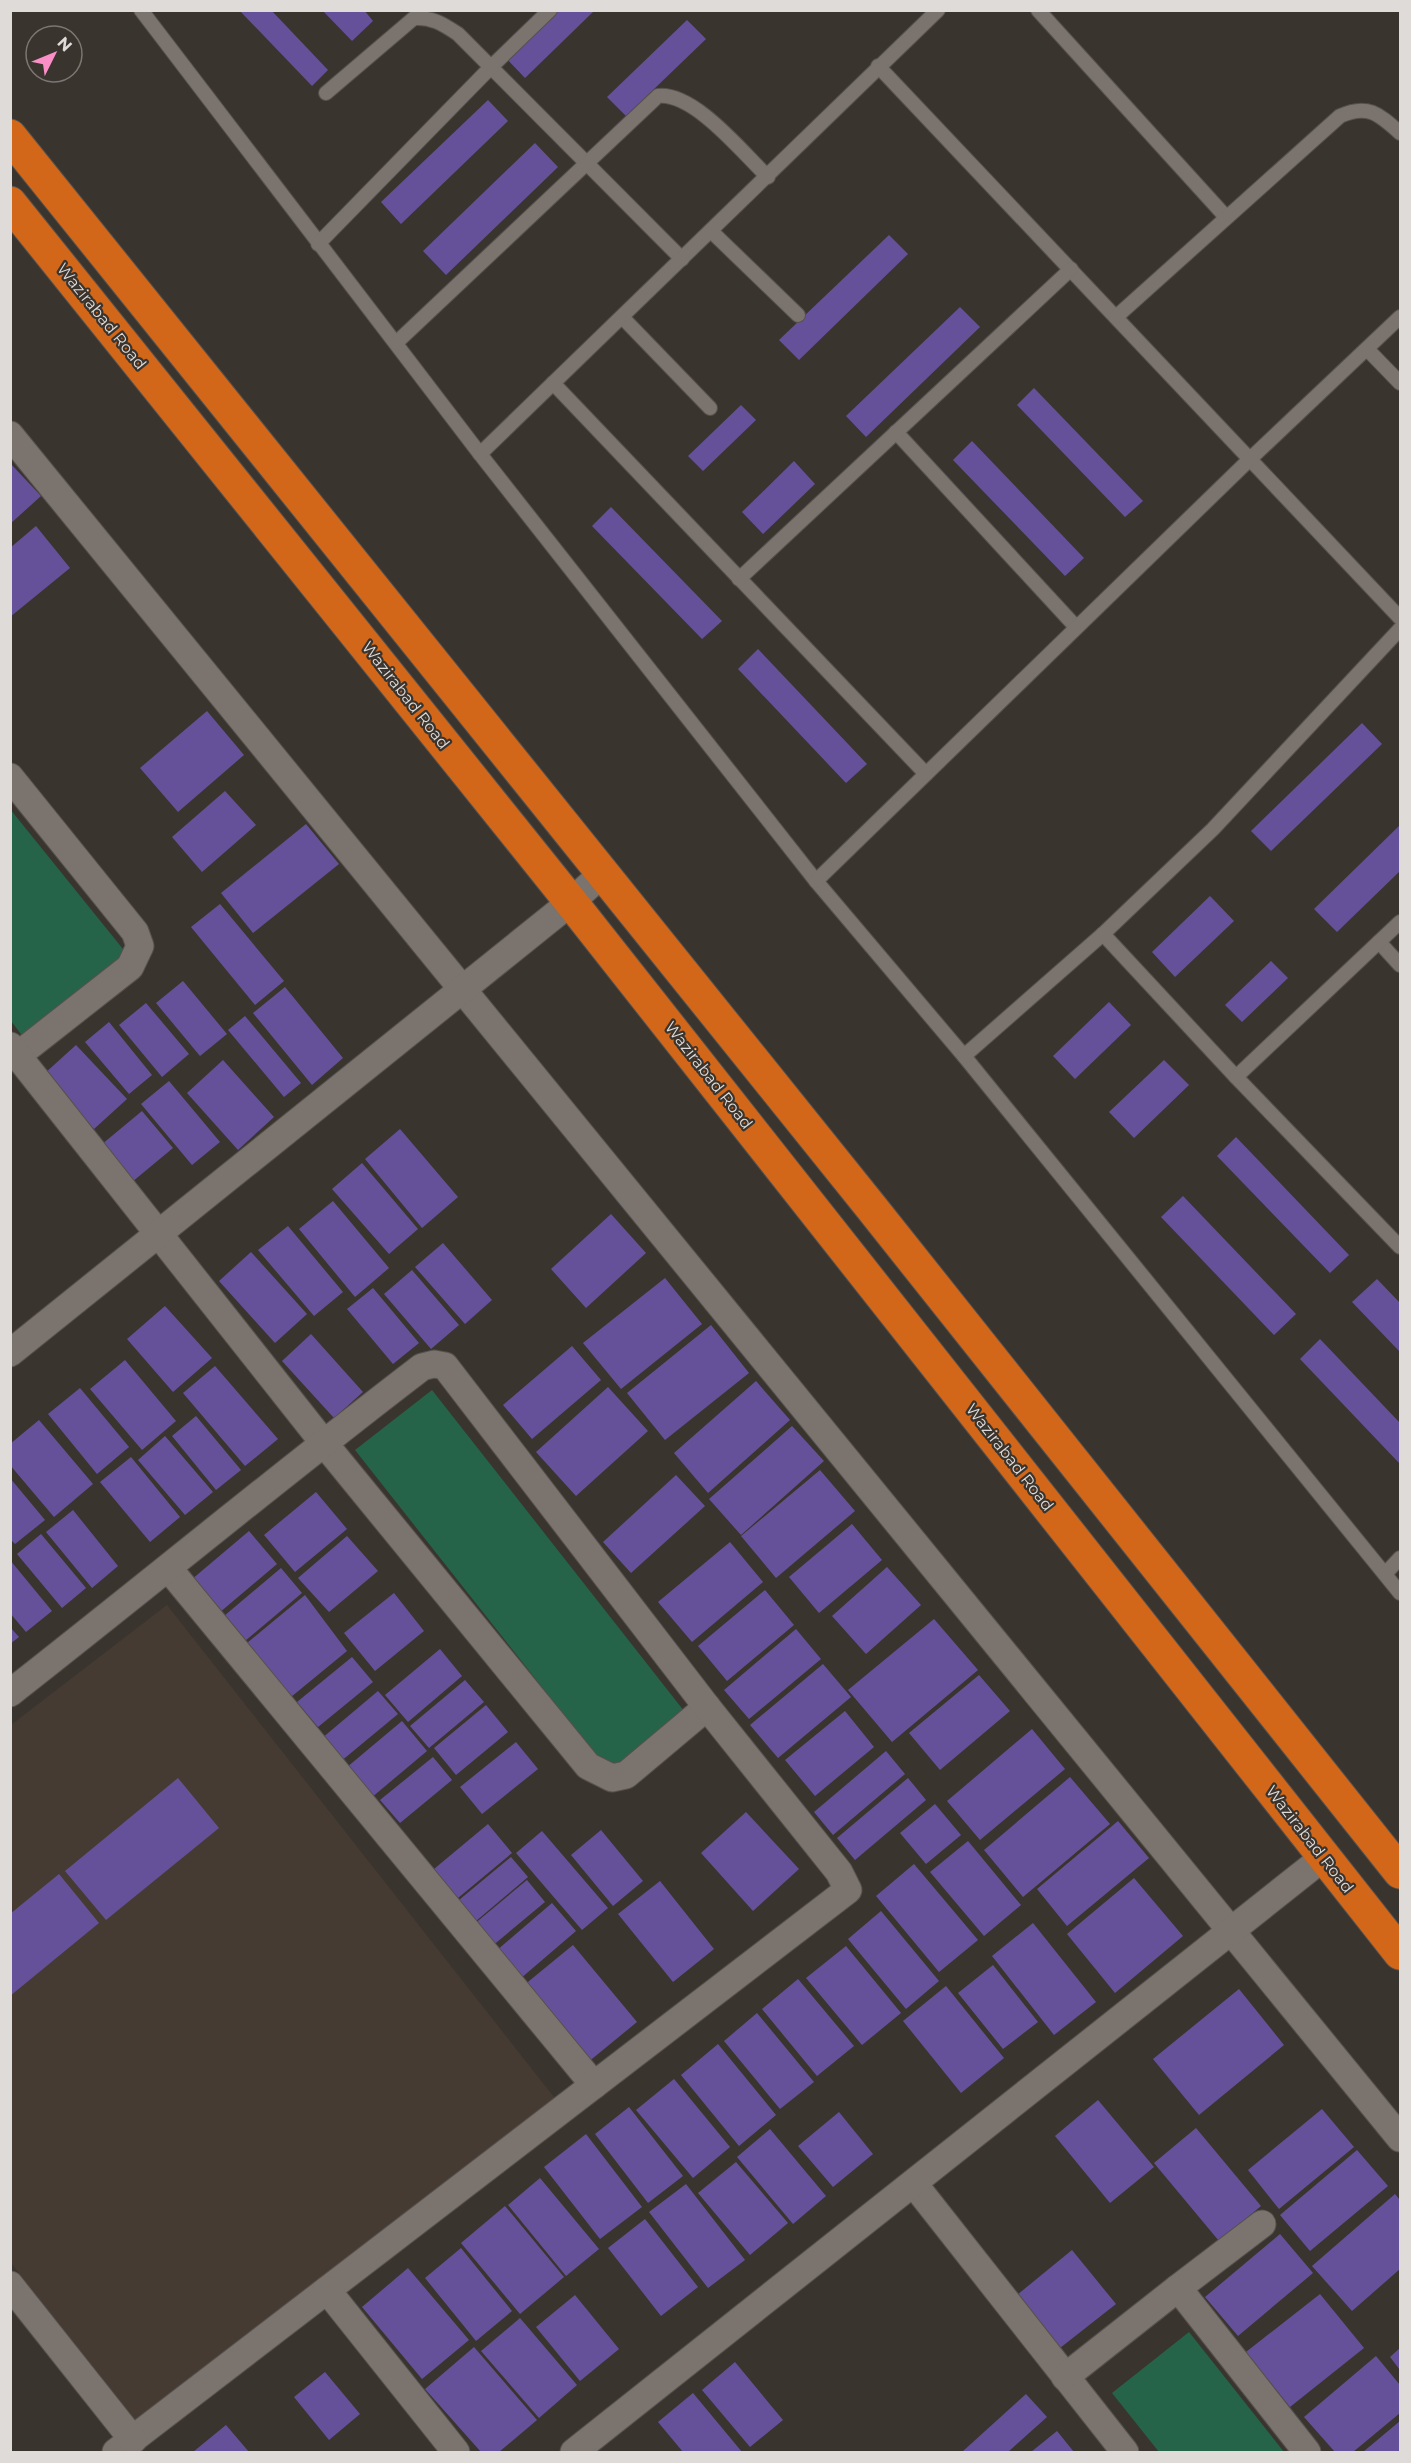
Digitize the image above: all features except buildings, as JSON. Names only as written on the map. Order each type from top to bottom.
[{"type":"highway","points":[[10,136],[603,873],[1401,1872]]},
{"type":"highway","name":"Wazirabad Road","points":[[10,203],[571,902],[1401,1953]]},
{"type":"street","points":[[10,435],[1401,2138]]},
{"type":"street","points":[[10,777],[135,932],[140,946],[130,967],[14,1051],[323,1442],[588,1766],[612,1778],[626,1775],[706,1707]]},
{"type":"street","points":[[10,1353],[571,902],[603,873]]},
{"type":"street","points":[[10,1693],[169,1569],[323,1442],[422,1367],[434,1364],[446,1366],[706,1707],[839,1872],[848,1890],[125,2446],[10,2285]]},
{"type":"street","points":[[169,1569],[594,2085]]},
{"type":"street","points":[[574,2452],[1324,1857]]},
{"type":"street","points":[[914,2184],[1125,2452]]},
{"type":"street","points":[[1065,2377],[1262,2224]]},
{"type":"street","points":[[1178,2288],[1307,2452]]},
{"type":"street","points":[[327,2290],[456,2452]]},
{"type":"lane","points":[[141,10],[480,454],[816,881],[964,1056],[1401,1593]]},
{"type":"lane","points":[[318,244],[550,10]]},
{"type":"lane","points":[[480,454],[938,10]]},
{"type":"lane","points":[[1038,10],[1226,217]]},
{"type":"lane","points":[[326,93],[414,18],[428,18],[443,23],[458,34],[682,259]]},
{"type":"lane","points":[[878,66],[1401,618]]},
{"type":"lane","points":[[396,343],[586,164],[646,104],[658,96],[670,94],[697,109],[768,177]]},
{"type":"lane","points":[[1116,317],[1340,116],[1354,109],[1369,110],[1401,134]]},
{"type":"lane","points":[[711,231],[798,315]]},
{"type":"lane","points":[[739,579],[1071,269]]},
{"type":"lane","points":[[622,317],[710,408]]},
{"type":"lane","points":[[816,881],[1249,460],[1401,318]]},
{"type":"lane","points":[[1367,349],[1401,382]]},
{"type":"lane","points":[[553,383],[926,774]]},
{"type":"lane","points":[[896,432],[1076,627]]},
{"type":"lane","points":[[964,1056],[1103,934],[1213,829],[1401,628]]},
{"type":"lane","points":[[1236,1077],[1401,922]]},
{"type":"lane","points":[[1103,934],[1236,1077],[1401,1246]]},
{"type":"lane","points":[[1379,942],[1401,965]]},
{"type":"lane","points":[[1385,1574],[1401,1558]]},
{"type":"shaded area","points":[[167,1605],[557,2101],[141,2427],[11,2263],[11,1725]]},
{"type":"green space","points":[[10,809],[131,959],[27,1042],[11,1021]]},
{"type":"green space","points":[[432,1390],[688,1716],[612,1776],[355,1450]]},
{"type":"green space","points":[[1189,2332],[1284,2452],[1159,2452],[1112,2393]]}]
